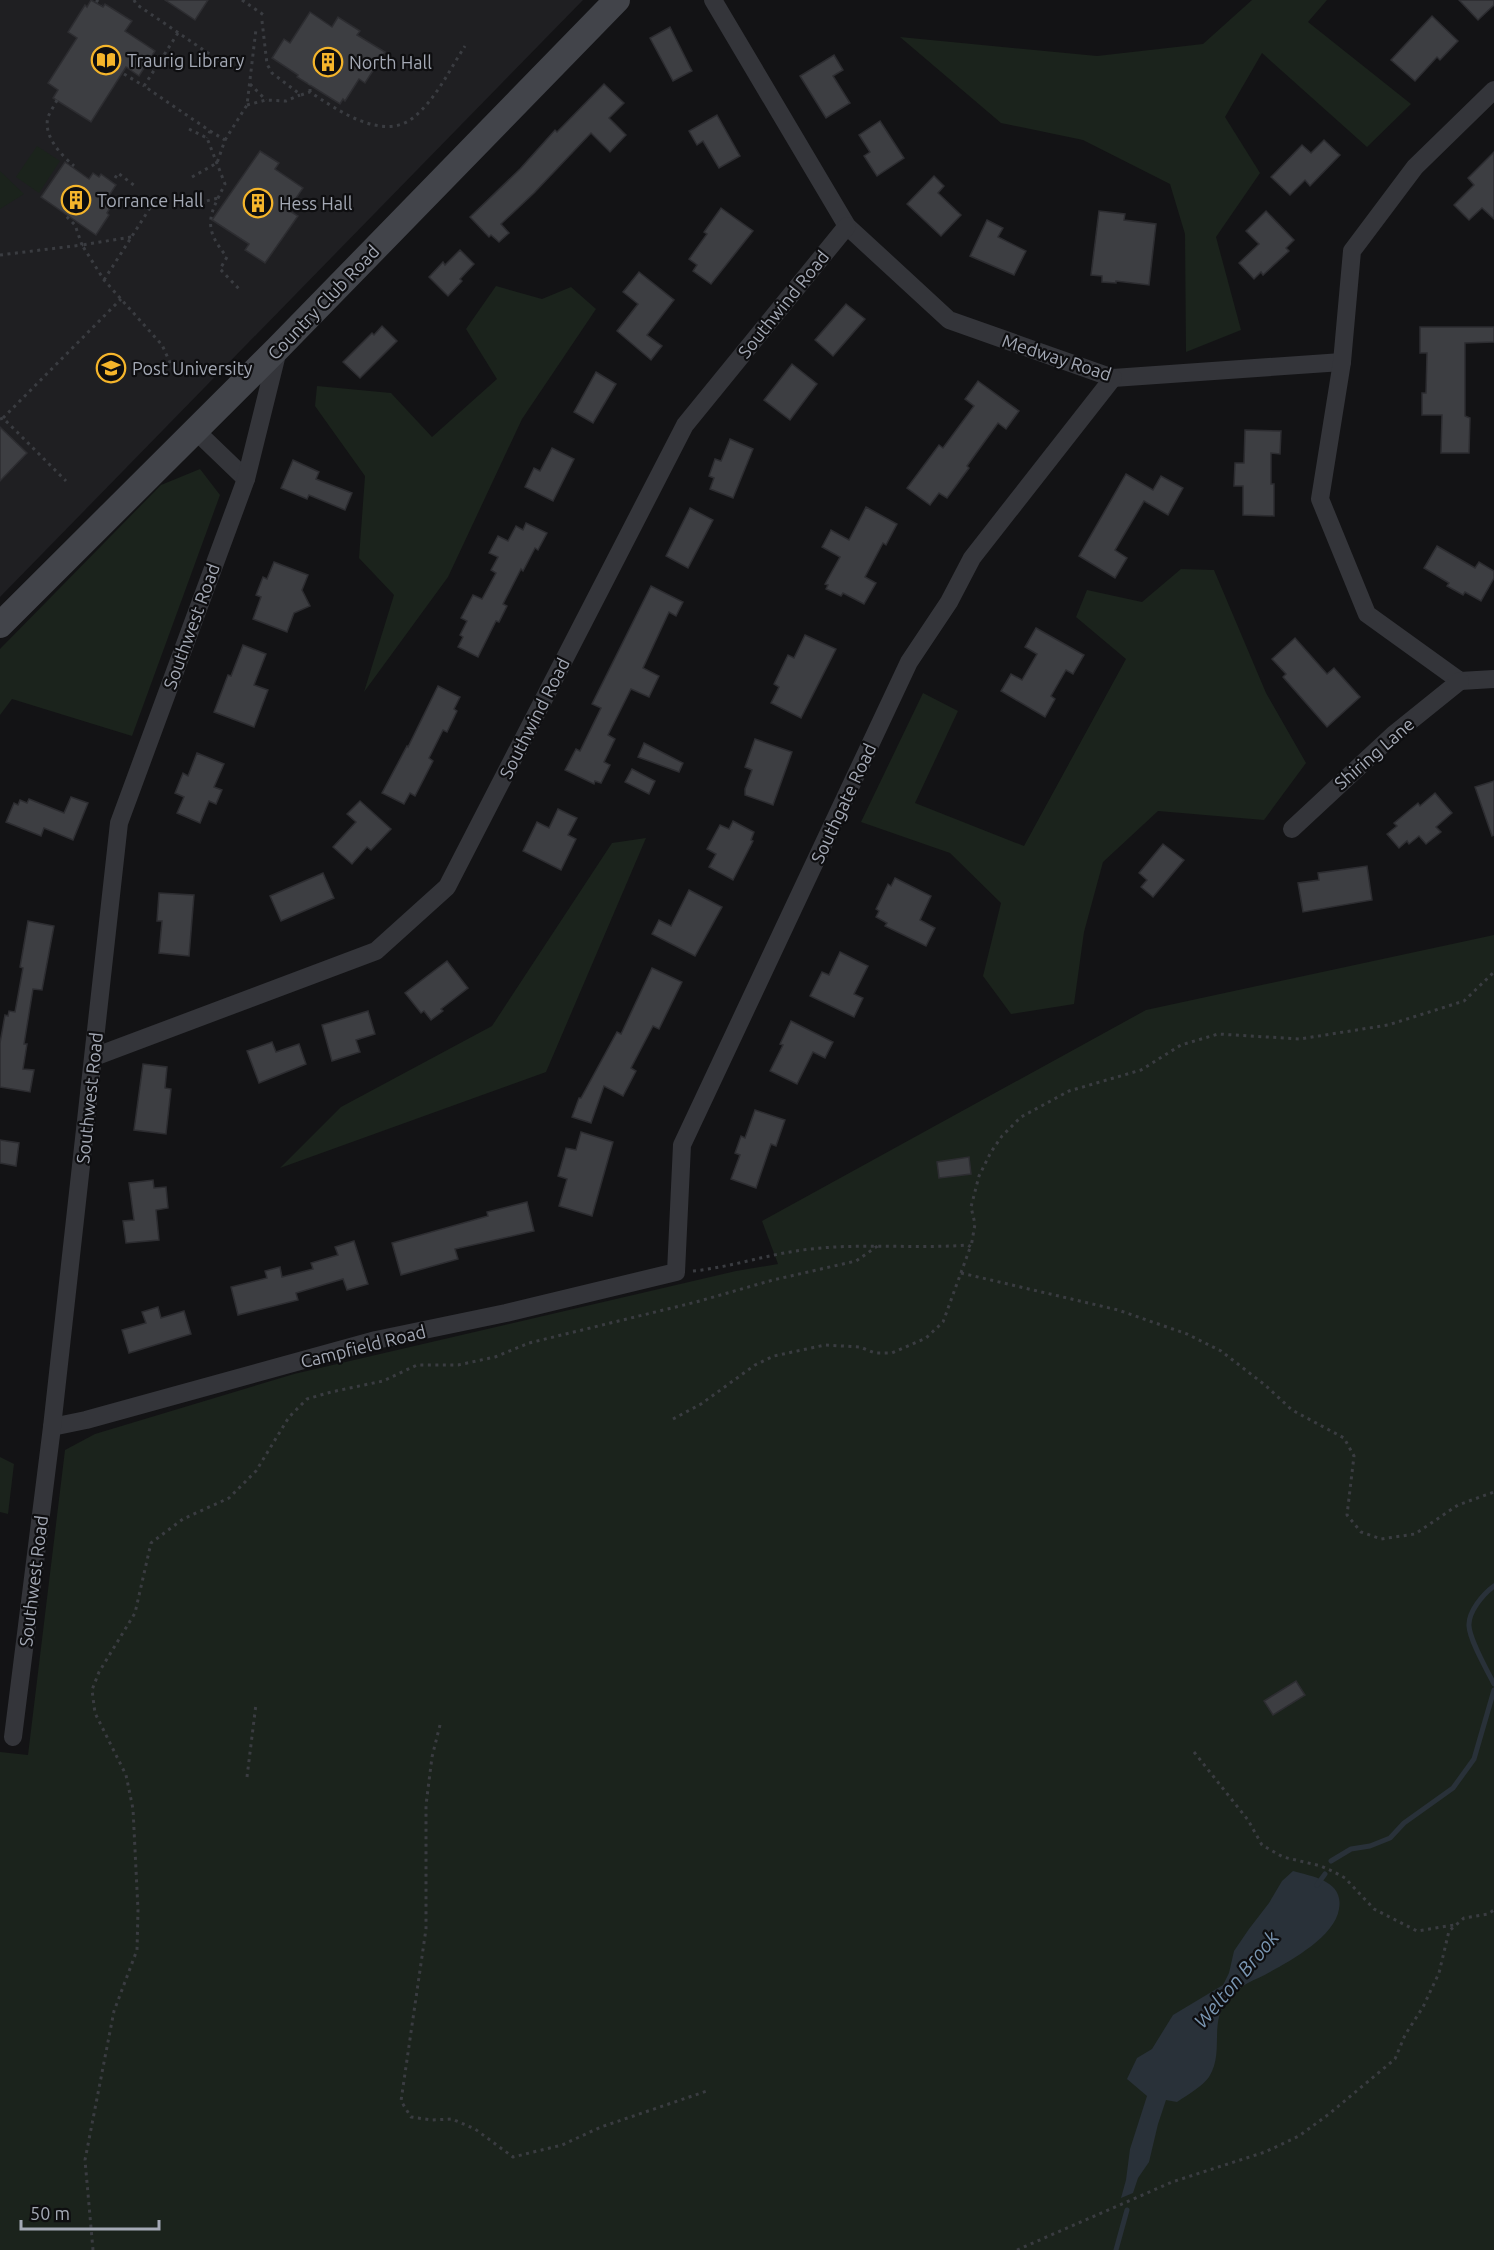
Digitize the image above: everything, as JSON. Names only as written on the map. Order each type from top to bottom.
[{"type":"street","name":"Country Club Road","points":[[0,625],[278,348],[617,0]]},
{"type":"street","name":"Medway Road","points":[[713,0],[847,225],[949,320],[1113,378],[1342,362]]},
{"type":"street","points":[[1494,90],[1415,167],[1352,251],[1342,362],[1320,499],[1367,614],[1460,681],[1494,680]]},
{"type":"street","name":"Southwind Road","points":[[94,1057],[376,951],[447,887],[685,424],[847,225]]},
{"type":"street","name":"Southwest Road","points":[[13,1737],[52,1427],[119,823],[246,479],[278,348]]},
{"type":"street","name":"Southgate Road","points":[[676,1272],[682,1145],[909,662],[949,602],[972,558],[1113,378]]},
{"type":"street","points":[[195,430],[246,479]]},
{"type":"street","name":"Shiring Lane","points":[[1292,829],[1393,735],[1460,681]]},
{"type":"street","name":"Campfield Road","points":[[52,1427],[98,1417],[376,1340],[506,1313],[676,1272]]},
{"type":"path","points":[[96,0],[102,5]]},
{"type":"path","points":[[134,0],[136,4],[230,68]]},
{"type":"path","points":[[242,0],[265,16]]},
{"type":"path","points":[[262,21],[267,64],[272,73],[301,95]]},
{"type":"path","points":[[192,177],[217,163],[225,140],[247,105],[256,29]]},
{"type":"path","points":[[144,86],[178,33]]},
{"type":"path","points":[[310,92],[344,114],[363,122],[393,125],[412,119],[423,109],[465,46]]},
{"type":"path","points":[[124,74],[225,140]]},
{"type":"path","points":[[310,83],[310,92]]},
{"type":"path","points":[[250,84],[266,100]]},
{"type":"path","points":[[247,105],[266,100],[286,102],[310,92]]},
{"type":"path","points":[[57,100],[48,116],[47,125],[50,136],[61,155],[74,166]]},
{"type":"path","points":[[189,129],[207,138],[225,184],[210,213],[211,231],[217,246],[227,257],[220,269],[240,290]]},
{"type":"path","points":[[207,138],[210,131]]},
{"type":"path","points":[[115,178],[118,173],[135,186]]},
{"type":"path","points":[[184,202],[195,204],[218,198]]},
{"type":"path","points":[[104,280],[150,208]]},
{"type":"path","points":[[66,216],[75,225],[82,245],[104,280],[162,345],[174,371]]},
{"type":"path","points":[[0,255],[131,237]]},
{"type":"path","points":[[66,481],[2,418],[121,299]]},
{"type":"path","points":[[673,1419],[701,1404],[755,1365],[774,1356],[825,1345],[860,1347],[875,1353],[892,1353],[926,1338],[943,1322],[971,1247],[975,1224],[971,1207],[979,1176],[991,1152],[1002,1136],[1021,1118],[1069,1091],[1141,1070],[1181,1045],[1218,1034],[1300,1039],[1388,1025],[1464,1001],[1494,972]]},
{"type":"path","points":[[676,1272],[719,1268],[809,1249],[879,1245],[968,1245],[971,1247]]},
{"type":"path","points":[[93,2250],[85,2160],[114,2011],[136,1950],[138,1911],[133,1809],[126,1775],[95,1713],[92,1690],[99,1672],[135,1613],[151,1543],[183,1519],[229,1498],[256,1471],[290,1417],[307,1399],[383,1381],[417,1365],[458,1365],[495,1357],[529,1343],[696,1302],[773,1280],[856,1262],[879,1245]]},
{"type":"path","points":[[961,1273],[1118,1310],[1187,1334],[1221,1351],[1265,1385],[1292,1410],[1344,1438],[1354,1456],[1347,1515],[1361,1532],[1381,1539],[1415,1534],[1458,1505],[1494,1492]]},
{"type":"path","points":[[247,1777],[256,1704]]},
{"type":"path","points":[[440,1725],[432,1757],[426,1805],[426,1929],[401,2101],[411,2117],[432,2120],[452,2119],[475,2129],[513,2157],[562,2145],[601,2127],[707,2091]]},
{"type":"path","points":[[1194,1752],[1248,1820],[1262,1845],[1283,1857],[1321,1866],[1345,1878],[1374,1909],[1417,1931],[1456,1925]]},
{"type":"path","points":[[1017,2250],[1172,2182],[1265,2152],[1299,2136],[1395,2059],[1405,2035],[1423,2007],[1439,1973],[1449,1931],[1464,1918],[1488,1914],[1494,1910]]},
{"type":"shaded area","name":"Post University","points":[[0,0],[583,0],[0,597]]},
{"type":"shaded area","points":[[1252,0],[1327,0],[1308,22],[1411,104],[1367,147],[1262,53],[1225,117],[1260,173],[1216,237],[1241,330],[1186,352],[1185,234],[1170,184],[1083,140],[1001,123],[900,37],[1097,56],[1203,44]]},
{"type":"shaded area","points":[[37,146],[60,161],[39,193],[16,177]]},
{"type":"shaded area","points":[[0,171],[24,194],[0,209]]},
{"type":"shaded area","points":[[496,286],[542,299],[571,287],[596,309],[522,419],[448,577],[364,692],[394,595],[359,558],[365,476],[315,406],[317,386],[391,393],[432,437],[497,379],[466,329]]},
{"type":"shaded area","points":[[200,469],[220,495],[132,736],[12,699],[0,715],[0,649],[161,485]]},
{"type":"shaded area","points":[[1181,569],[1214,570],[1266,693],[1306,763],[1264,820],[1158,811],[1103,862],[1084,932],[1074,1004],[1011,1014],[983,976],[1001,903],[950,853],[861,822],[923,693],[958,711],[915,803],[1024,846],[1126,659],[1076,617],[1087,590],[1142,602]]},
{"type":"shaded area","points":[[646,838],[546,1072],[280,1168],[341,1107],[492,1026],[612,843]]},
{"type":"shaded area","points":[[1494,935],[1494,2250],[0,2250],[0,1752],[28,1755],[65,1450],[95,1434],[294,1374],[736,1271],[778,1264],[762,1221],[1146,1010]]},
{"type":"shaded area","points":[[0,1457],[14,1464],[8,1514],[0,1512]]},
{"type":"water","points":[[1293,1871],[1318,1878],[1332,1886],[1339,1900],[1336,1919],[1330,1929],[1311,1946],[1279,1967],[1242,1986],[1228,1999],[1219,2018],[1216,2058],[1209,2077],[1177,2102],[1166,2100],[1149,2162],[1138,2178],[1133,2193],[1121,2198],[1130,2149],[1147,2096],[1127,2079],[1137,2058],[1152,2049],[1173,2015],[1223,1985],[1229,1973],[1234,1951],[1282,1881]]},
{"type":"building","name":"Traurig Library","points":[[91,0],[103,7],[105,4],[132,21],[125,31],[155,51],[139,76],[126,67],[91,122],[53,98],[58,90],[48,83],[77,38],[68,32],[85,5],[87,7]]},
{"type":"building","points":[[165,0],[208,0],[195,20]]},
{"type":"building","points":[[1459,0],[1494,0],[1494,5],[1478,20]]},
{"type":"building","name":"North Hall","points":[[310,12],[332,27],[338,17],[360,31],[357,35],[385,52],[365,83],[359,79],[345,101],[343,99],[340,104],[272,58],[284,39],[290,43]]},
{"type":"building","points":[[1432,16],[1458,41],[1440,60],[1437,57],[1415,81],[1391,60]]},
{"type":"building","points":[[670,27],[692,71],[673,81],[650,38]]},
{"type":"building","points":[[834,55],[843,70],[833,76],[850,103],[826,118],[800,76]]},
{"type":"building","points":[[604,84],[624,103],[609,118],[626,135],[610,152],[591,133],[501,224],[509,233],[499,242],[491,235],[489,237],[470,217],[520,169],[555,130],[557,132]]},
{"type":"building","points":[[717,115],[740,156],[719,168],[703,141],[697,145],[689,131]]},
{"type":"building","points":[[880,121],[904,158],[877,176],[864,156],[870,152],[859,135]]},
{"type":"building","points":[[1324,140],[1340,155],[1310,186],[1305,180],[1290,195],[1271,177],[1302,145],[1311,153]]},
{"type":"building","name":"Hess Hall","points":[[260,151],[279,163],[275,169],[303,188],[288,210],[298,216],[265,263],[245,250],[249,244],[212,220]]},
{"type":"building","points":[[1494,152],[1494,219],[1482,208],[1469,220],[1454,205],[1474,185],[1468,178]]},
{"type":"building","name":"Torrance Hall","points":[[65,162],[89,179],[93,173],[99,177],[101,174],[116,185],[104,203],[110,208],[107,213],[109,215],[96,235],[41,197]]},
{"type":"building","points":[[934,176],[944,186],[938,193],[961,215],[941,236],[907,204]]},
{"type":"building","points":[[721,208],[753,231],[711,284],[693,271],[697,265],[689,259],[707,234],[704,232]]},
{"type":"building","points":[[1099,211],[1125,214],[1124,220],[1156,224],[1149,285],[1116,281],[1116,283],[1102,282],[1102,276],[1091,275]]},
{"type":"building","points":[[1266,211],[1294,240],[1286,248],[1289,251],[1263,275],[1261,272],[1254,279],[1239,263],[1259,244],[1246,231]]},
{"type":"building","points":[[987,220],[1003,228],[998,237],[1026,251],[1014,275],[970,256]]},
{"type":"building","points":[[460,250],[474,264],[448,296],[429,277],[443,262],[445,265]]},
{"type":"building","points":[[639,272],[674,300],[647,335],[662,346],[651,360],[617,331],[638,304],[623,292]]},
{"type":"building","points":[[846,304],[865,319],[833,356],[815,340]]},
{"type":"building","points":[[382,326],[397,341],[360,378],[343,362]]},
{"type":"building","points":[[1420,327],[1494,327],[1494,342],[1465,343],[1465,416],[1470,418],[1469,453],[1441,453],[1442,415],[1422,415],[1422,393],[1426,393],[1427,353],[1420,353]]},
{"type":"building","points":[[792,364],[817,384],[790,420],[764,400]]},
{"type":"building","points":[[596,372],[616,384],[593,423],[574,412]]},
{"type":"building","points":[[978,381],[1019,411],[1006,429],[998,423],[947,498],[939,493],[930,505],[907,488],[939,445],[943,448],[974,406],[965,399]]},
{"type":"building","points":[[0,427],[27,453],[0,481]]},
{"type":"building","points":[[1245,430],[1281,431],[1280,454],[1271,453],[1274,516],[1243,515],[1243,486],[1234,486],[1235,463],[1244,463]]},
{"type":"building","points":[[730,439],[753,449],[733,498],[710,489],[714,478],[709,476],[715,459],[721,461]]},
{"type":"building","points":[[552,448],[574,459],[553,501],[525,487],[534,468],[540,471]]},
{"type":"building","points":[[293,460],[319,472],[316,479],[352,493],[345,510],[309,495],[307,499],[281,488]]},
{"type":"building","points":[[1126,474],[1153,490],[1161,476],[1183,488],[1168,515],[1144,501],[1115,550],[1127,558],[1115,578],[1079,556]]},
{"type":"building","points":[[866,507],[897,524],[886,545],[883,543],[865,577],[876,583],[864,604],[843,593],[841,596],[826,589],[828,585],[825,584],[840,557],[822,547],[831,530],[849,540]]},
{"type":"building","points":[[690,508],[713,520],[688,568],[666,556]]},
{"type":"building","points":[[526,523],[547,533],[538,550],[535,548],[523,571],[521,569],[503,604],[507,606],[499,622],[496,621],[478,657],[458,647],[463,637],[460,635],[467,621],[461,618],[473,595],[482,599],[496,573],[491,570],[498,557],[489,553],[498,536],[508,541],[516,526],[523,530]]},
{"type":"building","points":[[1437,546],[1475,568],[1479,562],[1494,571],[1494,578],[1481,601],[1447,586],[1449,583],[1424,568]]},
{"type":"building","points":[[274,562],[308,575],[302,590],[310,606],[294,613],[287,632],[253,619],[261,597],[256,595],[263,577],[267,579]]},
{"type":"building","points":[[651,586],[683,602],[676,616],[669,612],[643,668],[659,676],[649,697],[631,689],[608,735],[615,739],[604,762],[610,765],[601,783],[595,781],[594,784],[565,770],[576,749],[580,751],[601,708],[592,704]]},
{"type":"building","points":[[1036,628],[1084,655],[1073,674],[1066,670],[1051,696],[1055,699],[1045,717],[1001,691],[1011,674],[1022,680],[1037,654],[1025,647]]},
{"type":"building","points":[[805,635],[836,649],[801,718],[771,703],[779,687],[774,684],[788,655],[794,658]]},
{"type":"building","points":[[1295,638],[1327,674],[1334,668],[1360,697],[1327,727],[1283,677],[1286,674],[1272,659]]},
{"type":"building","points":[[243,645],[266,654],[254,685],[268,690],[254,727],[214,712],[228,675],[231,676]]},
{"type":"building","points":[[438,686],[460,697],[454,709],[457,711],[447,732],[443,730],[429,758],[433,761],[415,796],[410,793],[404,804],[382,793]]},
{"type":"building","points":[[755,739],[792,752],[773,805],[745,795],[752,770],[745,767]]},
{"type":"building","points":[[644,743],[683,763],[679,772],[638,757]]},
{"type":"building","points":[[197,753],[224,764],[214,787],[222,790],[216,804],[209,801],[200,823],[177,813],[184,797],[175,793],[183,773],[188,776]]},
{"type":"building","points":[[632,769],[655,781],[649,794],[625,782]]},
{"type":"building","points":[[1494,781],[1494,835],[1492,836],[1475,787]]},
{"type":"building","points":[[1435,793],[1452,813],[1436,827],[1441,832],[1426,844],[1419,836],[1409,844],[1407,841],[1399,848],[1387,834],[1397,826],[1394,823],[1418,803],[1420,806]]},
{"type":"building","points":[[71,797],[88,803],[73,840],[44,828],[41,836],[6,822],[14,803],[18,805],[20,800],[27,803],[29,799],[64,813]]},
{"type":"building","points":[[360,801],[391,829],[371,850],[367,847],[352,864],[333,847],[356,822],[347,814]]},
{"type":"building","points":[[558,809],[577,818],[568,835],[576,839],[561,870],[523,851],[537,822],[549,828]]},
{"type":"building","points":[[733,821],[754,832],[751,840],[753,841],[733,880],[709,867],[716,854],[707,849],[720,825],[729,829]]},
{"type":"building","points":[[1163,844],[1184,860],[1153,897],[1141,887],[1147,880],[1139,873]]},
{"type":"building","points":[[1367,866],[1372,900],[1303,912],[1298,883],[1319,880],[1318,873]]},
{"type":"building","points":[[323,873],[334,898],[281,921],[270,896]]},
{"type":"building","points":[[895,878],[931,896],[920,920],[935,928],[926,946],[885,926],[887,923],[876,917],[879,911],[876,909],[888,884],[891,886]]},
{"type":"building","points":[[689,890],[722,907],[695,956],[652,934],[659,920],[671,926]]},
{"type":"building","points":[[159,893],[194,895],[189,956],[159,953],[162,921],[157,921]]},
{"type":"building","points":[[28,921],[54,926],[42,990],[33,989],[24,1044],[27,1044],[23,1069],[34,1070],[30,1092],[0,1087],[0,1043],[5,1015],[8,1016],[9,1011],[15,1012]]},
{"type":"building","points":[[840,952],[868,966],[854,994],[863,998],[854,1017],[810,996],[822,972],[829,975]]},
{"type":"building","points":[[447,961],[468,988],[431,1020],[424,1011],[421,1013],[405,993]]},
{"type":"building","points":[[652,968],[682,982],[659,1029],[653,1026],[631,1068],[636,1071],[623,1096],[604,1086],[591,1123],[572,1117],[579,1098],[617,1032],[621,1034]]},
{"type":"building","points":[[368,1011],[375,1034],[356,1040],[360,1052],[332,1061],[322,1025]]},
{"type":"building","points":[[791,1021],[833,1042],[825,1058],[813,1052],[797,1084],[770,1071],[783,1045],[780,1044]]},
{"type":"building","points":[[272,1042],[276,1052],[299,1044],[306,1064],[259,1083],[247,1051]]},
{"type":"building","points":[[143,1064],[167,1067],[165,1088],[171,1089],[166,1134],[134,1130]]},
{"type":"building","points":[[755,1110],[785,1120],[776,1146],[771,1144],[756,1188],[731,1179],[740,1155],[735,1153],[741,1136],[745,1138]]},
{"type":"building","points":[[581,1132],[613,1142],[592,1216],[559,1206],[567,1179],[558,1176],[566,1148],[576,1150]]},
{"type":"building","points":[[0,1140],[19,1143],[16,1166],[0,1163]]},
{"type":"building","points":[[969,1157],[971,1174],[939,1178],[937,1162]]},
{"type":"building","points":[[153,1180],[154,1188],[166,1187],[168,1208],[156,1210],[159,1240],[126,1243],[123,1221],[134,1220],[129,1183]]},
{"type":"building","points":[[527,1202],[534,1231],[455,1249],[458,1259],[401,1275],[392,1243],[488,1216],[487,1212]]},
{"type":"building","points":[[354,1241],[368,1284],[347,1290],[343,1279],[296,1293],[298,1300],[238,1315],[231,1287],[267,1278],[265,1271],[280,1267],[282,1277],[313,1269],[311,1263],[338,1255],[335,1247]]},
{"type":"building","points":[[158,1307],[161,1318],[184,1311],[191,1334],[129,1353],[122,1330],[146,1323],[142,1312]]},
{"type":"building","points":[[1296,1681],[1305,1695],[1273,1715],[1264,1701]]},
{"type":"waterway","name":"Welton Brook","points":[[1494,1586],[1477,1604],[1469,1621],[1470,1632],[1494,1684]]},
{"type":"waterway","name":"Welton Brook","points":[[1331,1861],[1351,1849],[1370,1846],[1390,1838],[1404,1823],[1453,1788],[1474,1759],[1494,1690]]},
{"type":"waterway","name":"Welton Brook","points":[[1317,1885],[1325,1874]]},
{"type":"waterway","name":"Welton Brook","points":[[1116,2250],[1127,2210]]},
{"type":"place","name":"Traurig Library","points":[[106,60]]},
{"type":"place","name":"North Hall","points":[[328,62]]},
{"type":"place","name":"Torrance Hall","points":[[76,200]]},
{"type":"place","name":"Hess Hall","points":[[258,203]]},
{"type":"place","name":"Post University","points":[[111,368]]}]
